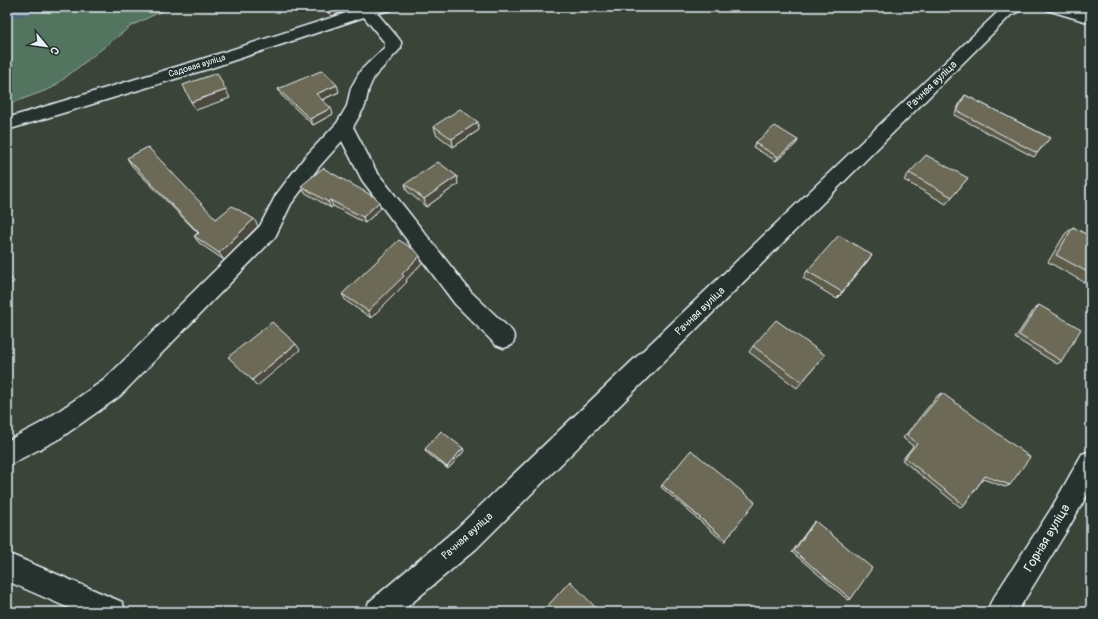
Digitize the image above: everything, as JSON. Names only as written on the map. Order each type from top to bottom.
[{"type":"street","name":"Рачная вуліца","points":[[379,612],[466,539],[1006,12],[1017,7]]},
{"type":"street","points":[[1052,7],[1091,18]]},
{"type":"street","points":[[7,454],[50,431],[112,388],[268,231],[283,200],[311,163],[344,127],[356,106],[360,88],[367,74],[393,48],[393,42],[377,9]]},
{"type":"street","name":"Садовая вуліца","points":[[7,124],[205,64],[377,9]]},
{"type":"street","points":[[344,127],[369,175],[464,298],[504,338]]},
{"type":"street","name":"Горная вуліца","points":[[1001,612],[1060,518],[1091,463]]},
{"type":"street","points":[[7,567],[112,612]]},
{"type":"green space","points":[[7,7],[170,7],[131,26],[52,88],[7,105]]},
{"type":"building","points":[[323,70],[337,85],[316,94],[331,108],[310,119],[278,89]]},
{"type":"building","points":[[217,73],[226,90],[191,102],[183,85]]},
{"type":"building","points":[[965,95],[1050,138],[1037,153],[957,111]]},
{"type":"building","points":[[460,109],[478,122],[452,139],[434,126]]},
{"type":"building","points":[[775,126],[798,140],[778,157],[755,143]]},
{"type":"building","points":[[148,147],[216,219],[232,206],[254,219],[219,253],[194,236],[199,233],[127,158]]},
{"type":"building","points":[[926,155],[968,178],[952,197],[909,173]]},
{"type":"building","points":[[438,162],[457,176],[424,199],[405,184]]},
{"type":"building","points":[[323,168],[376,198],[379,202],[363,217],[330,200],[328,202],[301,186]]},
{"type":"building","points":[[1073,227],[1091,237],[1091,274],[1056,255]]},
{"type":"building","points":[[839,235],[872,255],[842,292],[807,271]]},
{"type":"building","points":[[399,240],[416,251],[420,256],[402,274],[404,276],[368,311],[342,294]]},
{"type":"building","points":[[1039,305],[1081,329],[1062,361],[1019,335]]},
{"type":"building","points":[[776,320],[825,355],[802,382],[753,346]]},
{"type":"building","points":[[272,322],[296,344],[252,380],[228,357]]},
{"type":"building","points":[[942,393],[1030,457],[1010,485],[985,476],[964,505],[905,458],[917,443],[907,435]]},
{"type":"building","points":[[441,431],[463,448],[447,467],[425,449]]},
{"type":"building","points":[[691,450],[755,502],[726,540],[662,485]]},
{"type":"building","points":[[815,521],[872,568],[851,599],[794,551]]},
{"type":"building","points":[[570,581],[600,612],[542,612]]},
{"type":"waterway","points":[[7,10],[28,7]]}]
